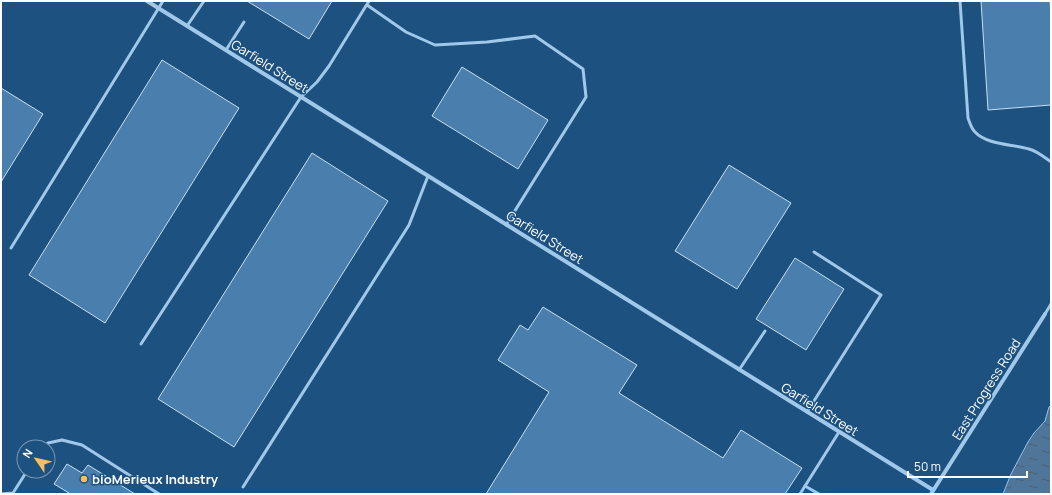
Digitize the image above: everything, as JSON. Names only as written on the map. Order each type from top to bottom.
[{"type":"street","name":"Garfield Street","points":[[147,1],[839,432],[932,492]]},
{"type":"street","name":"East Progress Road","points":[[932,492],[1045,314]]},
{"type":"lane","points":[[11,248],[163,1]]},
{"type":"lane","points":[[187,26],[204,1]]},
{"type":"lane","points":[[141,344],[301,97],[317,82],[325,71],[370,1]]},
{"type":"lane","points":[[960,1],[968,118],[971,126],[982,138],[1030,149],[1051,162]]},
{"type":"lane","points":[[367,5],[406,32],[435,45],[487,42],[535,36],[583,69],[586,97],[506,225]]},
{"type":"lane","points":[[226,50],[244,22]]},
{"type":"lane","points":[[243,487],[409,225],[428,176]]},
{"type":"lane","points":[[807,412],[881,295],[814,252]]},
{"type":"lane","points":[[1045,314],[1051,304]]},
{"type":"lane","points":[[739,370],[765,331]]},
{"type":"lane","points":[[800,494],[839,432]]},
{"type":"lane","points":[[56,441],[62,440],[82,445],[159,494]]},
{"type":"lane","points":[[1,494],[13,492],[21,479]]},
{"type":"lane","points":[[805,486],[819,494]]},
{"type":"water","points":[[1051,405],[1051,494],[1003,494],[1011,474],[1028,442],[1045,421]]},
{"type":"building","points":[[247,1],[332,1],[309,39]]},
{"type":"building","points":[[981,1],[1050,1],[1051,105],[988,110]]},
{"type":"building","points":[[162,60],[239,108],[105,323],[29,275]]},
{"type":"building","points":[[462,67],[548,120],[518,169],[432,116]]},
{"type":"building","points":[[1,88],[43,114],[1,182]]},
{"type":"building","points":[[312,153],[388,201],[234,447],[158,399]]},
{"type":"building","points":[[729,165],[791,203],[737,289],[675,251]]},
{"type":"building","points":[[795,258],[844,289],[806,350],[756,319]]},
{"type":"building","points":[[543,307],[637,365],[619,393],[723,458],[741,430],[802,468],[785,494],[486,494],[549,392],[498,360],[520,325],[528,330]]},
{"type":"building","name":"bioMerieux Industry","points":[[67,464],[82,473],[88,465],[135,494],[69,494],[54,484]]},
{"type":"place","name":"bioMerieux Industry","points":[[84,479]]}]
